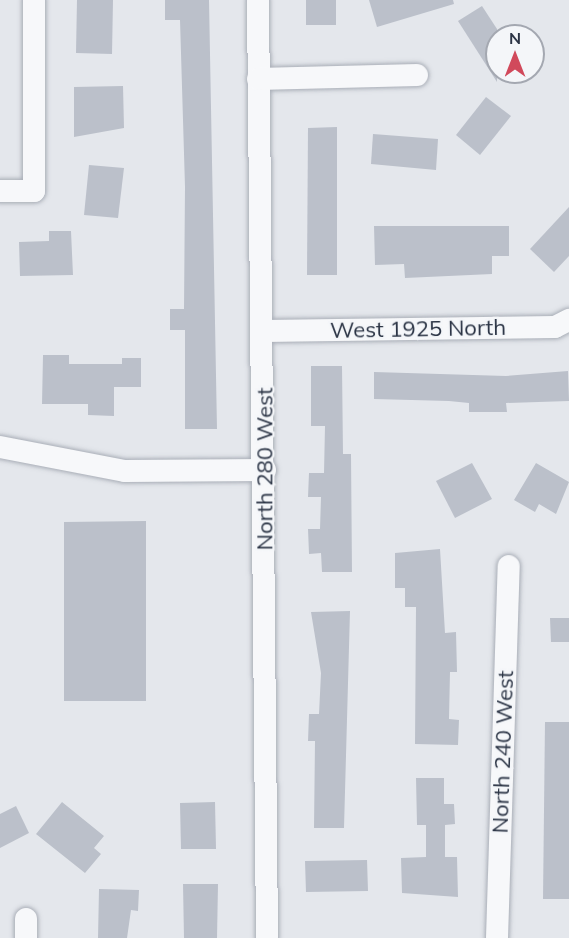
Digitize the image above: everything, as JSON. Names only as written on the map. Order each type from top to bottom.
[{"type":"street","points":[[0,190],[34,190],[34,0]]},
{"type":"street","name":"North 280 West","points":[[258,0],[264,331],[267,938]]},
{"type":"street","points":[[258,79],[417,75]]},
{"type":"street","name":"West 1925 North","points":[[264,331],[555,327],[569,320]]},
{"type":"street","points":[[0,447],[125,471],[265,471]]},
{"type":"street","name":"North 240 West","points":[[497,938],[509,566]]},
{"type":"building","points":[[77,0],[113,0],[112,54],[76,53]]},
{"type":"building","points":[[165,0],[209,0],[217,429],[185,429],[185,330],[170,330],[170,309],[184,309],[185,187],[180,20],[165,20]]},
{"type":"building","points":[[306,0],[336,0],[336,25],[306,25]]},
{"type":"building","points":[[369,0],[453,0],[454,4],[377,27]]},
{"type":"building","points":[[482,6],[494,24],[485,24],[485,63],[458,21]]},
{"type":"building","points":[[123,86],[124,128],[74,137],[74,87]]},
{"type":"building","points":[[486,97],[511,116],[480,155],[456,135]]},
{"type":"building","points":[[337,127],[337,275],[307,275],[308,128]]},
{"type":"building","points":[[373,134],[438,139],[436,170],[371,164]]},
{"type":"building","points":[[89,165],[124,168],[118,218],[84,215]]},
{"type":"building","points":[[569,207],[569,256],[554,272],[530,249]]},
{"type":"building","points":[[374,226],[509,226],[509,256],[492,256],[492,274],[405,278],[404,264],[375,265]]},
{"type":"building","points":[[49,231],[71,231],[73,275],[20,276],[19,242],[49,241]]},
{"type":"building","points":[[43,355],[69,355],[69,364],[122,364],[122,358],[141,358],[141,387],[114,387],[114,416],[88,415],[88,404],[42,404]]},
{"type":"building","points":[[311,366],[342,366],[343,454],[351,454],[352,572],[322,572],[321,553],[309,554],[308,529],[320,529],[321,497],[308,497],[309,473],[324,473],[325,426],[311,426]]},
{"type":"building","points":[[568,371],[569,401],[506,403],[507,412],[469,412],[469,403],[449,401],[374,399],[374,372],[506,376]]},
{"type":"building","points":[[472,463],[492,499],[455,518],[436,481]]},
{"type":"building","points":[[536,463],[569,482],[556,514],[539,504],[535,512],[514,500]]},
{"type":"building","points":[[146,521],[146,701],[64,701],[64,522]]},
{"type":"building","points":[[440,549],[445,633],[456,632],[457,672],[450,672],[449,719],[459,720],[458,745],[415,744],[416,607],[405,607],[405,588],[395,588],[395,553]]},
{"type":"building","points":[[350,611],[344,828],[314,828],[315,741],[308,741],[309,714],[319,714],[321,673],[311,612]]},
{"type":"building","points":[[550,618],[569,618],[569,642],[551,642]]},
{"type":"building","points":[[545,722],[569,722],[569,899],[543,899]]},
{"type":"building","points":[[416,778],[444,778],[444,804],[454,804],[455,824],[445,825],[445,857],[457,857],[458,897],[402,893],[401,858],[426,857],[426,825],[417,825]]},
{"type":"building","points":[[62,802],[104,836],[94,848],[101,854],[85,873],[36,834]]},
{"type":"building","points":[[215,802],[216,849],[181,849],[180,803]]},
{"type":"building","points":[[16,806],[29,833],[0,848],[0,814]]},
{"type":"building","points":[[367,860],[368,891],[306,892],[305,861]]},
{"type":"building","points":[[183,884],[218,884],[217,938],[184,938]]},
{"type":"building","points":[[99,889],[139,890],[138,911],[131,910],[127,938],[98,938]]}]
